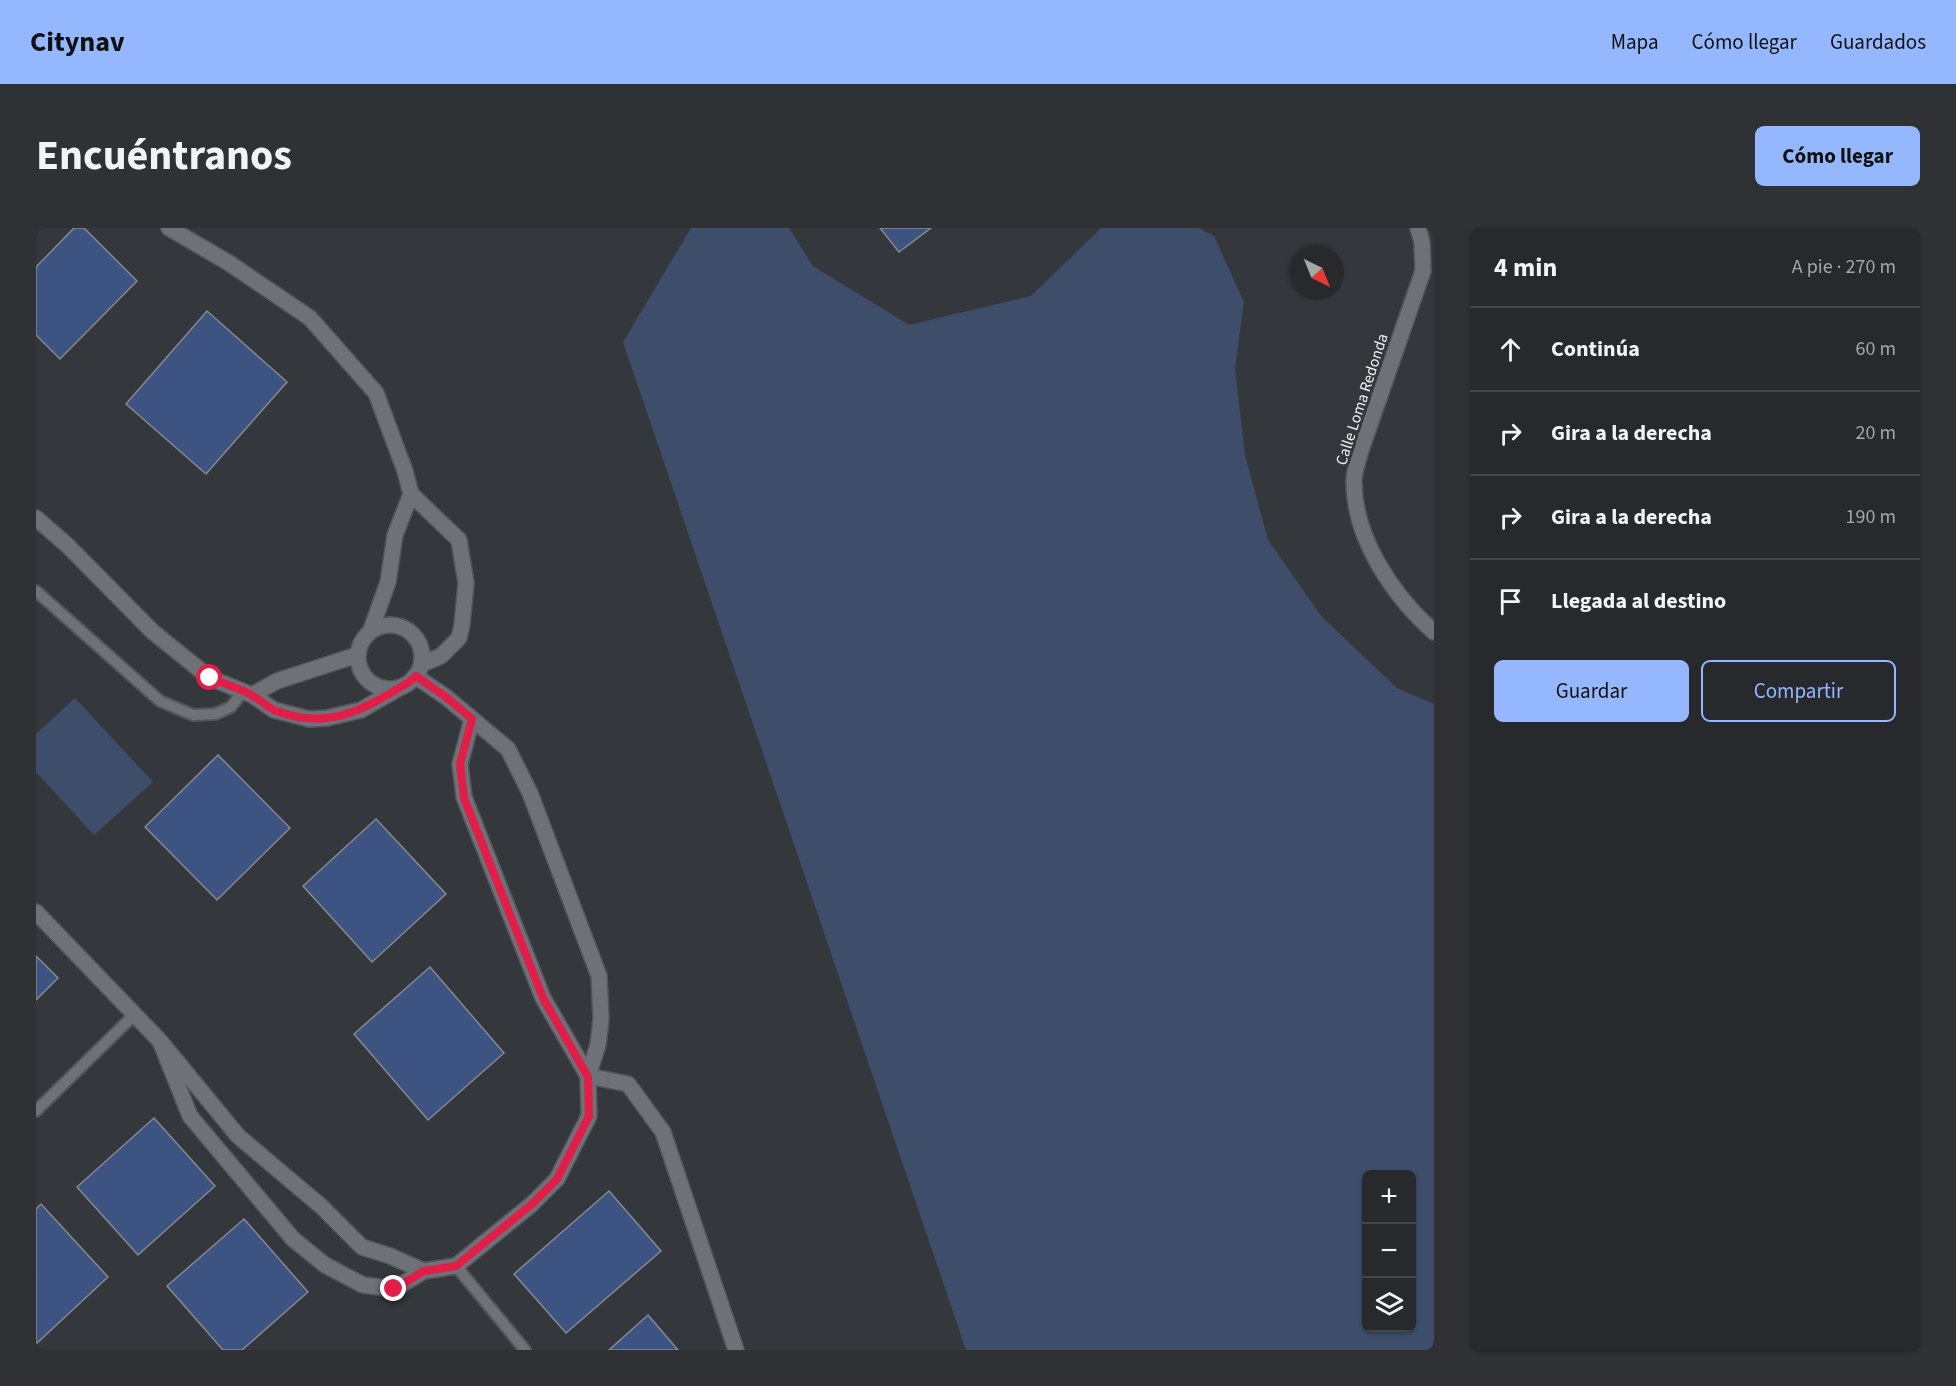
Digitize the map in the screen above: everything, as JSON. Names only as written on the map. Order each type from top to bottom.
[{"type":"street","points":[[36,518],[67,545],[153,632],[210,678],[248,693],[273,710],[309,719],[327,718],[361,710],[401,687],[418,670],[441,656],[459,638],[466,583],[459,540],[411,494],[405,471],[376,393],[310,318],[229,263],[170,228]]},
{"type":"street","name":"Calle Loma Redonda","points":[[1418,228],[1422,242],[1424,272],[1360,453],[1354,479],[1363,529],[1380,568],[1409,608],[1434,632]]},
{"type":"street","points":[[401,687],[380,688],[370,683],[358,666],[357,655],[359,645],[371,630],[388,582],[395,535],[411,494]]},
{"type":"street","points":[[371,630],[389,624],[408,629],[420,644],[418,670]]},
{"type":"street","points":[[248,693],[357,655]]},
{"type":"street","points":[[160,1041],[190,1116],[293,1239],[325,1264],[363,1285],[394,1289],[424,1271],[456,1266],[532,1204],[557,1179],[589,1116],[588,1077],[598,1045],[602,1019],[599,976],[530,793],[508,749],[446,697],[418,670]]},
{"type":"street","points":[[472,719],[460,764],[464,798],[543,998],[588,1077]]},
{"type":"street","points":[[36,912],[160,1041],[238,1136],[322,1207],[362,1247],[424,1271]]},
{"type":"street","points":[[588,1077],[628,1084],[663,1132],[736,1350]]},
{"type":"lane","points":[[36,591],[160,701],[193,715],[215,714],[231,707],[248,693]]},
{"type":"lane","points":[[36,1111],[135,1014]]},
{"type":"lane","points":[[456,1266],[525,1350]]},
{"type":"shaded area","points":[[691,228],[789,228],[813,266],[909,325],[1031,296],[1101,228],[1199,228],[1214,236],[1244,302],[1235,369],[1245,455],[1268,540],[1322,617],[1397,688],[1434,704],[1434,1350],[966,1350],[623,342]]},
{"type":"shaded area","points":[[75,698],[153,782],[94,835],[36,772],[36,734]]},
{"type":"building","points":[[74,228],[84,228],[137,281],[60,359],[36,335],[36,267]]},
{"type":"building","points":[[880,228],[931,228],[899,252]]},
{"type":"building","points":[[207,311],[287,382],[206,474],[126,404]]},
{"type":"building","points":[[218,755],[290,828],[217,900],[145,827]]},
{"type":"building","points":[[376,819],[446,894],[372,962],[303,886]]},
{"type":"building","points":[[36,956],[58,978],[36,1000]]},
{"type":"building","points":[[430,967],[504,1053],[428,1120],[354,1034]]},
{"type":"building","points":[[154,1118],[215,1186],[138,1255],[77,1187]]},
{"type":"building","points":[[609,1191],[661,1251],[566,1333],[514,1274]]},
{"type":"building","points":[[41,1204],[108,1277],[36,1344],[36,1209]]},
{"type":"building","points":[[244,1219],[308,1292],[242,1350],[223,1350],[167,1286]]},
{"type":"building","points":[[648,1315],[678,1350],[609,1350]]},
{"type":"route","points":[[210,678],[252,695],[273,710],[309,719],[327,718],[361,710],[416,676],[472,719],[460,764],[464,798],[543,998],[562,1035],[588,1077],[589,1116],[557,1179],[532,1204],[456,1266],[424,1271],[394,1289]]}]
